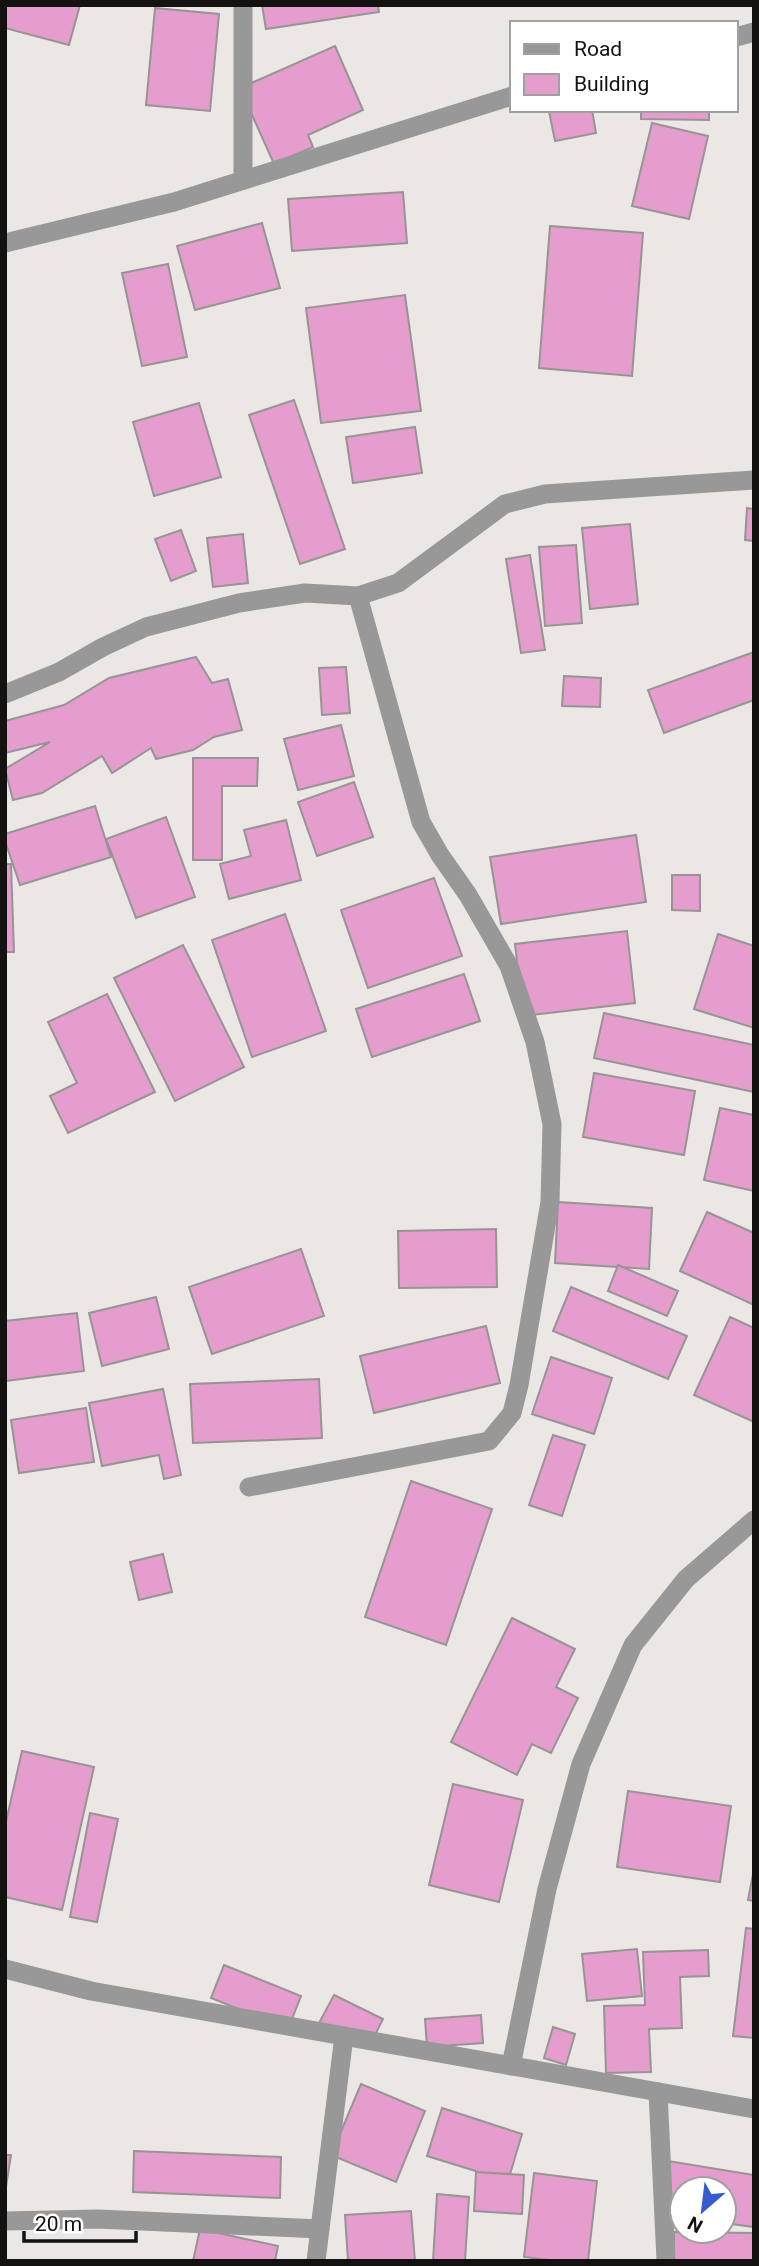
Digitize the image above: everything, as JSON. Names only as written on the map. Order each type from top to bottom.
[{"type":"street","points":[[243,5],[243,180]]},
{"type":"street","points":[[5,243],[174,202],[510,97]]},
{"type":"street","points":[[5,694],[59,672],[146,627],[239,603],[305,593],[358,596],[398,583],[505,504],[545,494],[754,480]]},
{"type":"street","points":[[249,1488],[489,1441],[512,1413],[550,1202],[552,1124],[535,1042],[509,967],[468,895],[440,856],[421,822],[358,596]]},
{"type":"street","points":[[511,2066],[547,1889],[581,1764],[633,1645],[686,1579],[754,1520]]},
{"type":"street","points":[[5,1969],[91,1991],[754,2109]]},
{"type":"street","points":[[316,2261],[344,2036]]},
{"type":"street","points":[[658,2092],[666,2261]]},
{"type":"street","points":[[5,2221],[98,2219],[320,2229]]},
{"type":"building","points":[[5,5],[80,5],[69,45],[5,28]]},
{"type":"building","points":[[262,5],[378,5],[379,12],[266,29]]},
{"type":"building","points":[[155,8],[219,14],[210,111],[146,105]]},
{"type":"building","points":[[335,46],[363,110],[308,135],[313,147],[274,164],[240,88]]},
{"type":"building","points":[[549,112],[592,112],[596,133],[555,141]]},
{"type":"building","points":[[641,112],[709,112],[709,120],[641,119]]},
{"type":"building","points":[[652,123],[708,136],[689,219],[632,206]]},
{"type":"building","points":[[403,192],[407,243],[292,251],[288,199]]},
{"type":"building","points":[[262,223],[280,288],[195,310],[177,246]]},
{"type":"building","points":[[550,226],[643,233],[632,376],[539,368]]},
{"type":"building","points":[[168,264],[187,357],[142,366],[122,273]]},
{"type":"building","points":[[405,295],[421,411],[321,423],[306,308]]},
{"type":"building","points":[[294,400],[345,549],[300,564],[249,415]]},
{"type":"building","points":[[199,403],[221,477],[154,496],[133,422]]},
{"type":"building","points":[[415,427],[422,473],[353,483],[346,437]]},
{"type":"building","points":[[747,508],[754,509],[754,541],[745,540]]},
{"type":"building","points":[[630,524],[638,604],[590,609],[582,528]]},
{"type":"building","points":[[181,530],[196,571],[171,581],[155,539]]},
{"type":"building","points":[[243,534],[248,583],[213,587],[207,538]]},
{"type":"building","points":[[576,545],[582,623],[545,626],[539,547]]},
{"type":"building","points":[[530,555],[545,650],[521,653],[506,559]]},
{"type":"building","points":[[754,652],[754,700],[664,733],[648,690]]},
{"type":"building","points":[[196,657],[212,683],[228,679],[242,730],[214,737],[193,750],[156,759],[151,748],[112,773],[102,756],[42,793],[13,800],[5,769],[50,742],[5,753],[5,721],[64,705],[109,678]]},
{"type":"building","points":[[346,667],[350,713],[322,715],[319,668]]},
{"type":"building","points":[[564,676],[601,678],[600,707],[562,706]]},
{"type":"building","points":[[341,725],[354,776],[298,790],[284,739]]},
{"type":"building","points":[[193,758],[258,758],[257,786],[222,786],[222,860],[193,860]]},
{"type":"building","points":[[354,782],[373,837],[317,856],[298,802]]},
{"type":"building","points":[[95,806],[111,857],[20,885],[5,834]]},
{"type":"building","points":[[166,817],[195,897],[136,918],[106,839]]},
{"type":"building","points":[[286,820],[301,880],[229,899],[220,864],[251,856],[244,830]]},
{"type":"building","points":[[636,835],[646,902],[501,924],[490,857]]},
{"type":"building","points":[[5,864],[11,864],[14,952],[5,952]]},
{"type":"building","points":[[672,875],[700,875],[700,911],[672,910]]},
{"type":"building","points":[[434,878],[462,956],[368,988],[341,910]]},
{"type":"building","points":[[285,914],[326,1031],[252,1057],[212,940]]},
{"type":"building","points":[[627,931],[635,1003],[523,1016],[515,944]]},
{"type":"building","points":[[718,934],[754,946],[754,1028],[694,1009]]},
{"type":"building","points":[[183,945],[244,1067],[175,1101],[114,978]]},
{"type":"building","points":[[464,974],[480,1021],[372,1057],[356,1009]]},
{"type":"building","points":[[107,994],[155,1092],[68,1133],[50,1096],[77,1083],[48,1022]]},
{"type":"building","points":[[604,1013],[754,1045],[754,1092],[594,1058]]},
{"type":"building","points":[[594,1073],[695,1091],[684,1155],[583,1137]]},
{"type":"building","points":[[720,1108],[754,1115],[754,1191],[704,1180]]},
{"type":"building","points":[[558,1202],[652,1208],[649,1269],[555,1263]]},
{"type":"building","points":[[707,1212],[754,1233],[754,1305],[680,1271]]},
{"type":"building","points":[[496,1229],[497,1287],[399,1288],[398,1231]]},
{"type":"building","points":[[301,1249],[324,1316],[212,1354],[189,1287]]},
{"type":"building","points":[[618,1265],[678,1291],[667,1316],[608,1291]]},
{"type":"building","points":[[571,1287],[687,1336],[668,1379],[553,1331]]},
{"type":"building","points":[[156,1297],[169,1349],[102,1366],[89,1313]]},
{"type":"building","points":[[77,1313],[84,1371],[5,1381],[5,1321]]},
{"type":"building","points":[[730,1317],[754,1328],[754,1422],[694,1395]]},
{"type":"building","points":[[486,1326],[500,1383],[374,1413],[360,1356]]},
{"type":"building","points":[[551,1357],[612,1378],[594,1434],[532,1414]]},
{"type":"building","points":[[319,1379],[322,1438],[193,1443],[190,1384]]},
{"type":"building","points":[[163,1389],[181,1475],[164,1479],[159,1455],[102,1466],[89,1403]]},
{"type":"building","points":[[86,1408],[94,1462],[19,1473],[11,1420]]},
{"type":"building","points":[[553,1435],[585,1445],[562,1516],[529,1505]]},
{"type":"building","points":[[411,1481],[492,1509],[446,1645],[365,1617]]},
{"type":"building","points":[[163,1554],[172,1592],[139,1600],[130,1562]]},
{"type":"building","points":[[512,1618],[575,1649],[556,1687],[578,1698],[551,1753],[532,1744],[517,1775],[451,1742]]},
{"type":"building","points":[[22,1751],[94,1767],[62,1910],[5,1897],[5,1826]]},
{"type":"building","points":[[453,1784],[523,1800],[499,1902],[429,1885]]},
{"type":"building","points":[[628,1791],[731,1806],[720,1882],[617,1867]]},
{"type":"building","points":[[90,1813],[118,1819],[97,1922],[70,1917]]},
{"type":"building","points":[[754,1869],[754,1901],[748,1900]]},
{"type":"building","points":[[746,1928],[754,1929],[754,2038],[733,2036]]},
{"type":"building","points":[[637,1949],[642,1996],[587,2001],[582,1954]]},
{"type":"building","points":[[708,1950],[709,1976],[680,1977],[682,2028],[649,2029],[651,2072],[606,2073],[604,2006],[645,2005],[643,1952]]},
{"type":"building","points":[[224,1965],[301,1996],[288,2029],[211,1998]]},
{"type":"building","points":[[334,1995],[383,2019],[368,2049],[318,2025]]},
{"type":"building","points":[[481,2015],[483,2043],[427,2047],[425,2019]]},
{"type":"building","points":[[553,2027],[575,2034],[566,2065],[544,2058]]},
{"type":"building","points":[[361,2084],[425,2111],[396,2182],[331,2155]]},
{"type":"building","points":[[442,2108],[522,2134],[508,2181],[427,2156]]},
{"type":"building","points":[[134,2151],[281,2157],[280,2198],[133,2192]]},
{"type":"building","points":[[5,2155],[11,2155],[5,2193]]},
{"type":"building","points":[[668,2161],[754,2175],[754,2227],[738,2225],[738,2175],[668,2175],[668,2213],[660,2212]]},
{"type":"building","points":[[476,2172],[524,2175],[522,2214],[474,2211]]},
{"type":"building","points":[[534,2173],[597,2181],[588,2261],[524,2257]]},
{"type":"building","points":[[437,2194],[469,2197],[465,2261],[433,2261]]},
{"type":"building","points":[[411,2211],[415,2261],[348,2261],[345,2215]]},
{"type":"building","points":[[200,2229],[278,2246],[275,2261],[193,2261]]},
{"type":"building","points":[[738,2233],[754,2233],[754,2261],[674,2261],[674,2245],[738,2245]]}]
